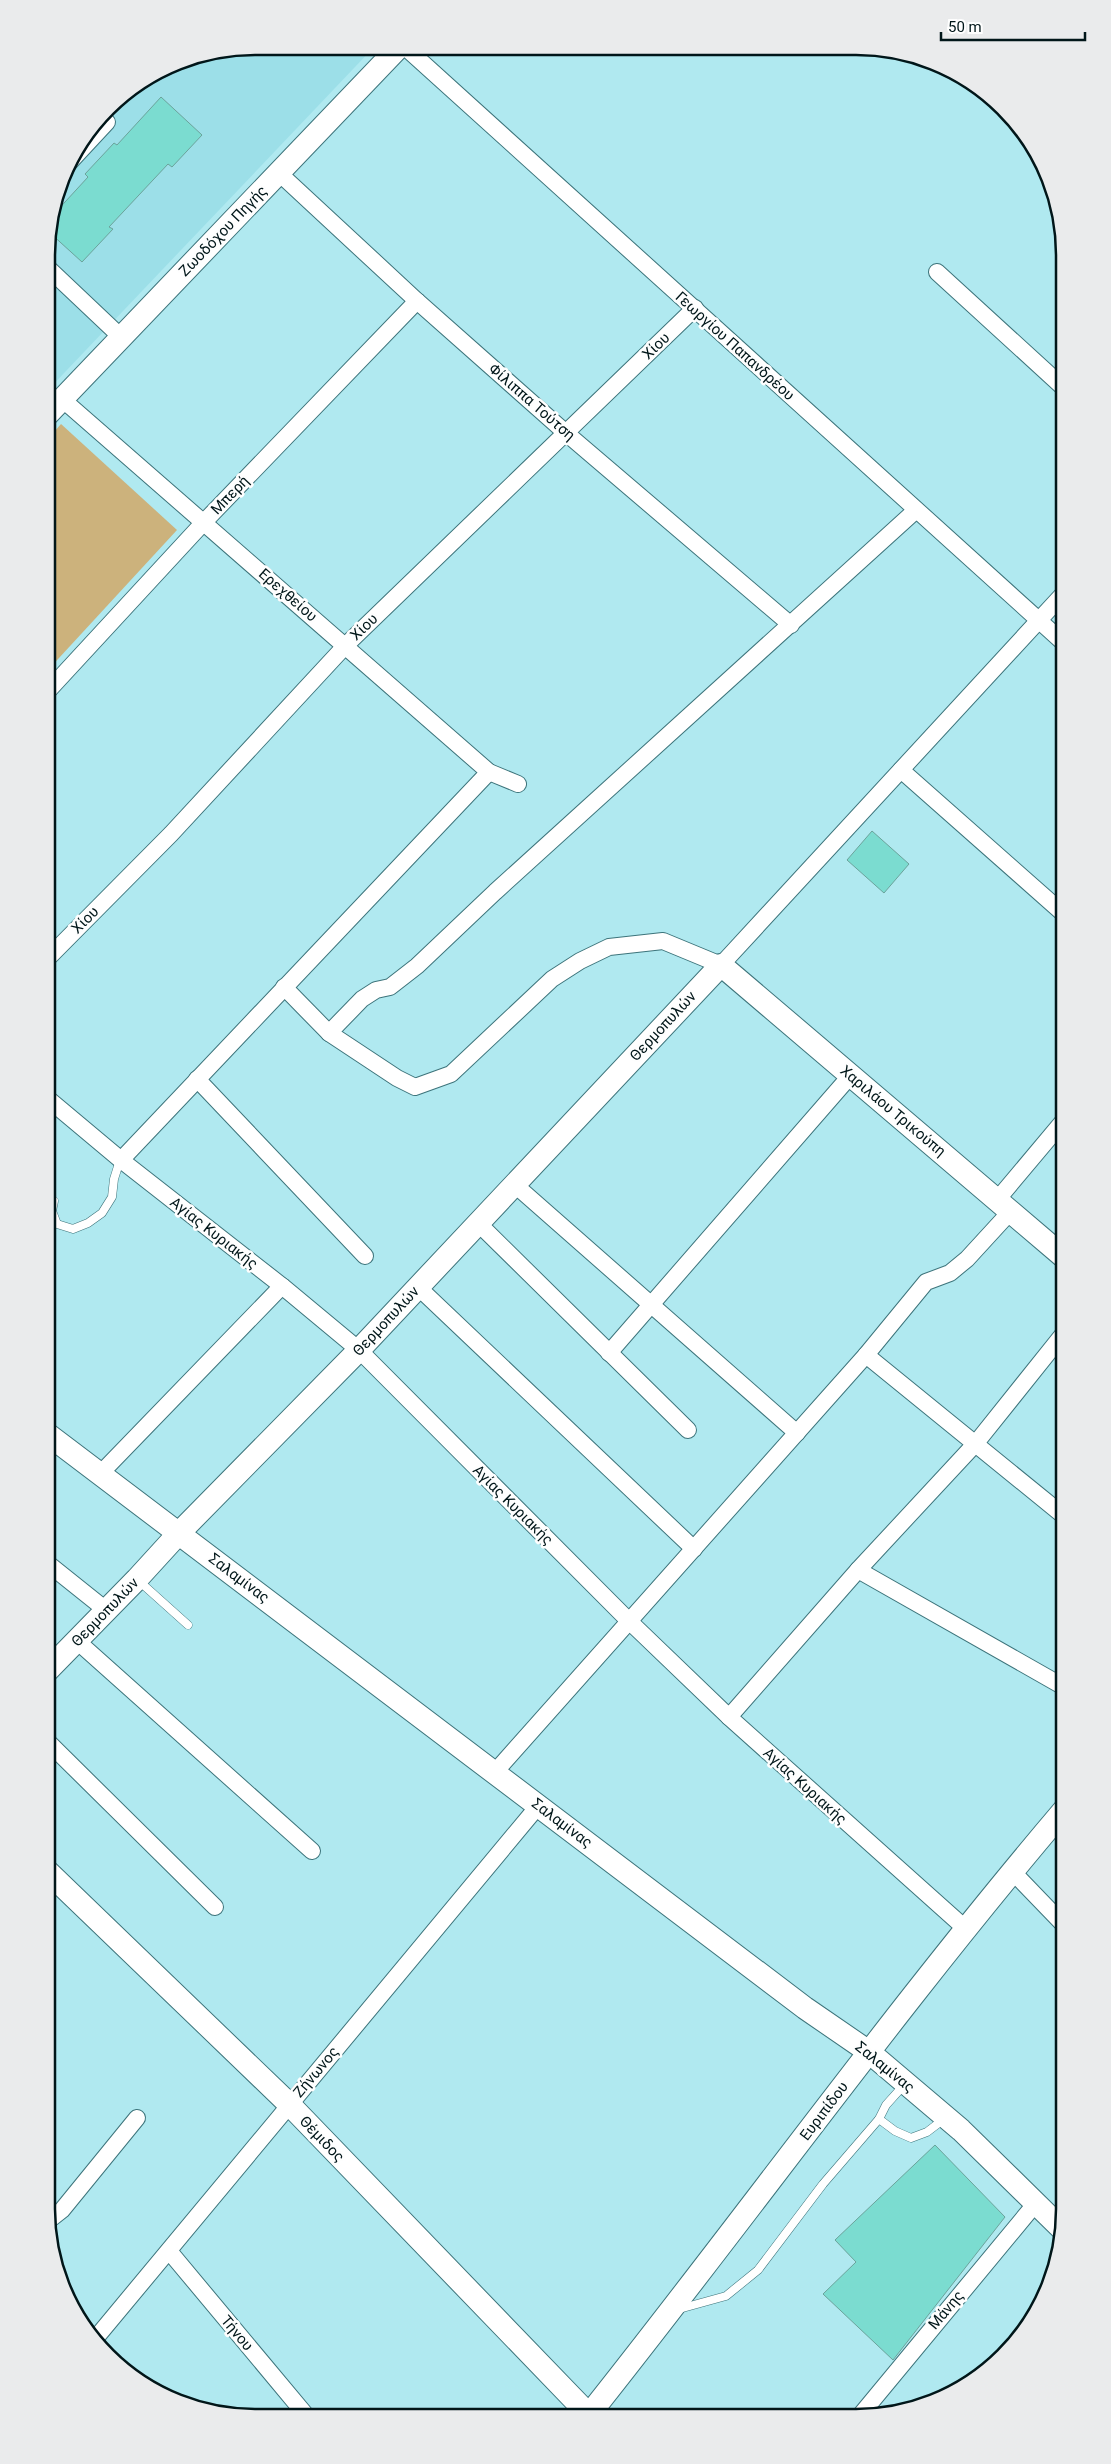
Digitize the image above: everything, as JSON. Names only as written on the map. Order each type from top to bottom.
[{"type":"street","name":"Ζωοδόχου Πηγής","points":[[55,407],[391,55]]},
{"type":"street","name":"Γεωργίου Παπανδρέου","points":[[414,55],[695,308],[915,511],[1056,636]]},
{"type":"street","points":[[94,136],[107,122]]},
{"type":"street","name":"Φίλιππα Τούτση","points":[[279,173],[417,301],[566,433],[791,624]]},
{"type":"street","points":[[937,272],[1056,381]]},
{"type":"street","points":[[55,275],[121,337]]},
{"type":"street","name":"Μπερή","points":[[55,683],[204,522],[417,301]]},
{"type":"street","name":"Χίου","points":[[55,949],[171,834],[346,645],[695,308]]},
{"type":"street","name":"Ερεχθείου","points":[[62,399],[346,645],[489,772],[518,784]]},
{"type":"street","points":[[329,1033],[362,999],[376,990],[390,987],[417,966],[502,885],[915,511]]},
{"type":"street","points":[[284,987],[329,1033],[396,1078],[414,1087],[451,1074],[552,979],[580,961],[609,947],[663,941],[721,965],[1056,602]]},
{"type":"street","points":[[901,770],[1056,907]]},
{"type":"street","points":[[120,1160],[489,772]]},
{"type":"street","name":"Χαριλάου Τρικούπη","points":[[721,965],[1056,1251]]},
{"type":"street","name":"Θερμοπυλών","points":[[55,1663],[137,1579],[179,1532],[359,1350],[721,965]]},
{"type":"street","points":[[608,1353],[851,1076]]},
{"type":"street","points":[[197,1079],[365,1256]]},
{"type":"street","name":"Αγίας Κυριακής","points":[[55,1106],[120,1160],[282,1286],[359,1350],[628,1620],[729,1717],[966,1929]]},
{"type":"street","points":[[495,1772],[628,1620],[694,1549],[866,1355],[926,1282],[950,1272],[967,1259],[1056,1131]]},
{"type":"street","points":[[514,1184],[797,1432]]},
{"type":"street","points":[[478,1223],[688,1430]]},
{"type":"street","points":[[100,1474],[282,1286]]},
{"type":"street","points":[[418,1287],[694,1549]]},
{"type":"street","points":[[729,1717],[858,1570],[976,1443],[1056,1344]]},
{"type":"street","points":[[866,1355],[1056,1509]]},
{"type":"street","name":"Σαλαμίνας","points":[[55,1440],[806,2008],[869,2052],[946,2118],[1056,2224]]},
{"type":"street","points":[[55,1569],[106,1610]]},
{"type":"street","points":[[858,1570],[1056,1682]]},
{"type":"street","points":[[76,1641],[312,1851]]},
{"type":"street","points":[[55,1749],[215,1906]]},
{"type":"street","name":"Ζήνωνος","points":[[99,2334],[539,1805]]},
{"type":"street","name":"Ευριπίδου","points":[[595,2409],[672,2311],[869,2052],[1012,1871],[1056,1819]]},
{"type":"street","points":[[1012,1871],[1056,1917]]},
{"type":"street","name":"Θέμιδος","points":[[55,1879],[289,2104],[582,2409]]},
{"type":"street","points":[[55,2216],[62,2210],[137,2118]]},
{"type":"street","name":"Μάνης","points":[[865,2409],[1036,2203]]},
{"type":"street","name":"Τήνου","points":[[168,2251],[301,2409]]},
{"type":"lane","points":[[55,1218],[58,1224],[73,1229],[88,1223],[102,1213],[112,1196],[114,1179],[120,1160]]},
{"type":"lane","points":[[137,1579],[188,1625]]},
{"type":"lane","points":[[672,2311],[726,2296],[758,2270],[823,2184],[879,2119],[886,2105],[905,2084]]},
{"type":"lane","points":[[879,2119],[895,2131],[911,2138],[927,2132],[946,2118]]},
{"type":"shaded area","points":[[242,55],[366,55],[55,383],[55,242],[59,216],[70,179],[82,155],[105,123],[133,96],[155,82],[179,70],[203,62]]},
{"type":"shaded area","points":[[61,424],[177,530],[55,662],[55,431]]},
{"type":"building","points":[[161,97],[202,135],[172,167],[168,164],[109,227],[113,229],[82,262],[56,238],[61,206],[88,177],[85,174],[114,143],[117,145]]},
{"type":"building","points":[[872,831],[909,864],[884,893],[847,860]]},
{"type":"building","points":[[935,2145],[1005,2217],[893,2360],[823,2294],[856,2262],[835,2240]]}]
